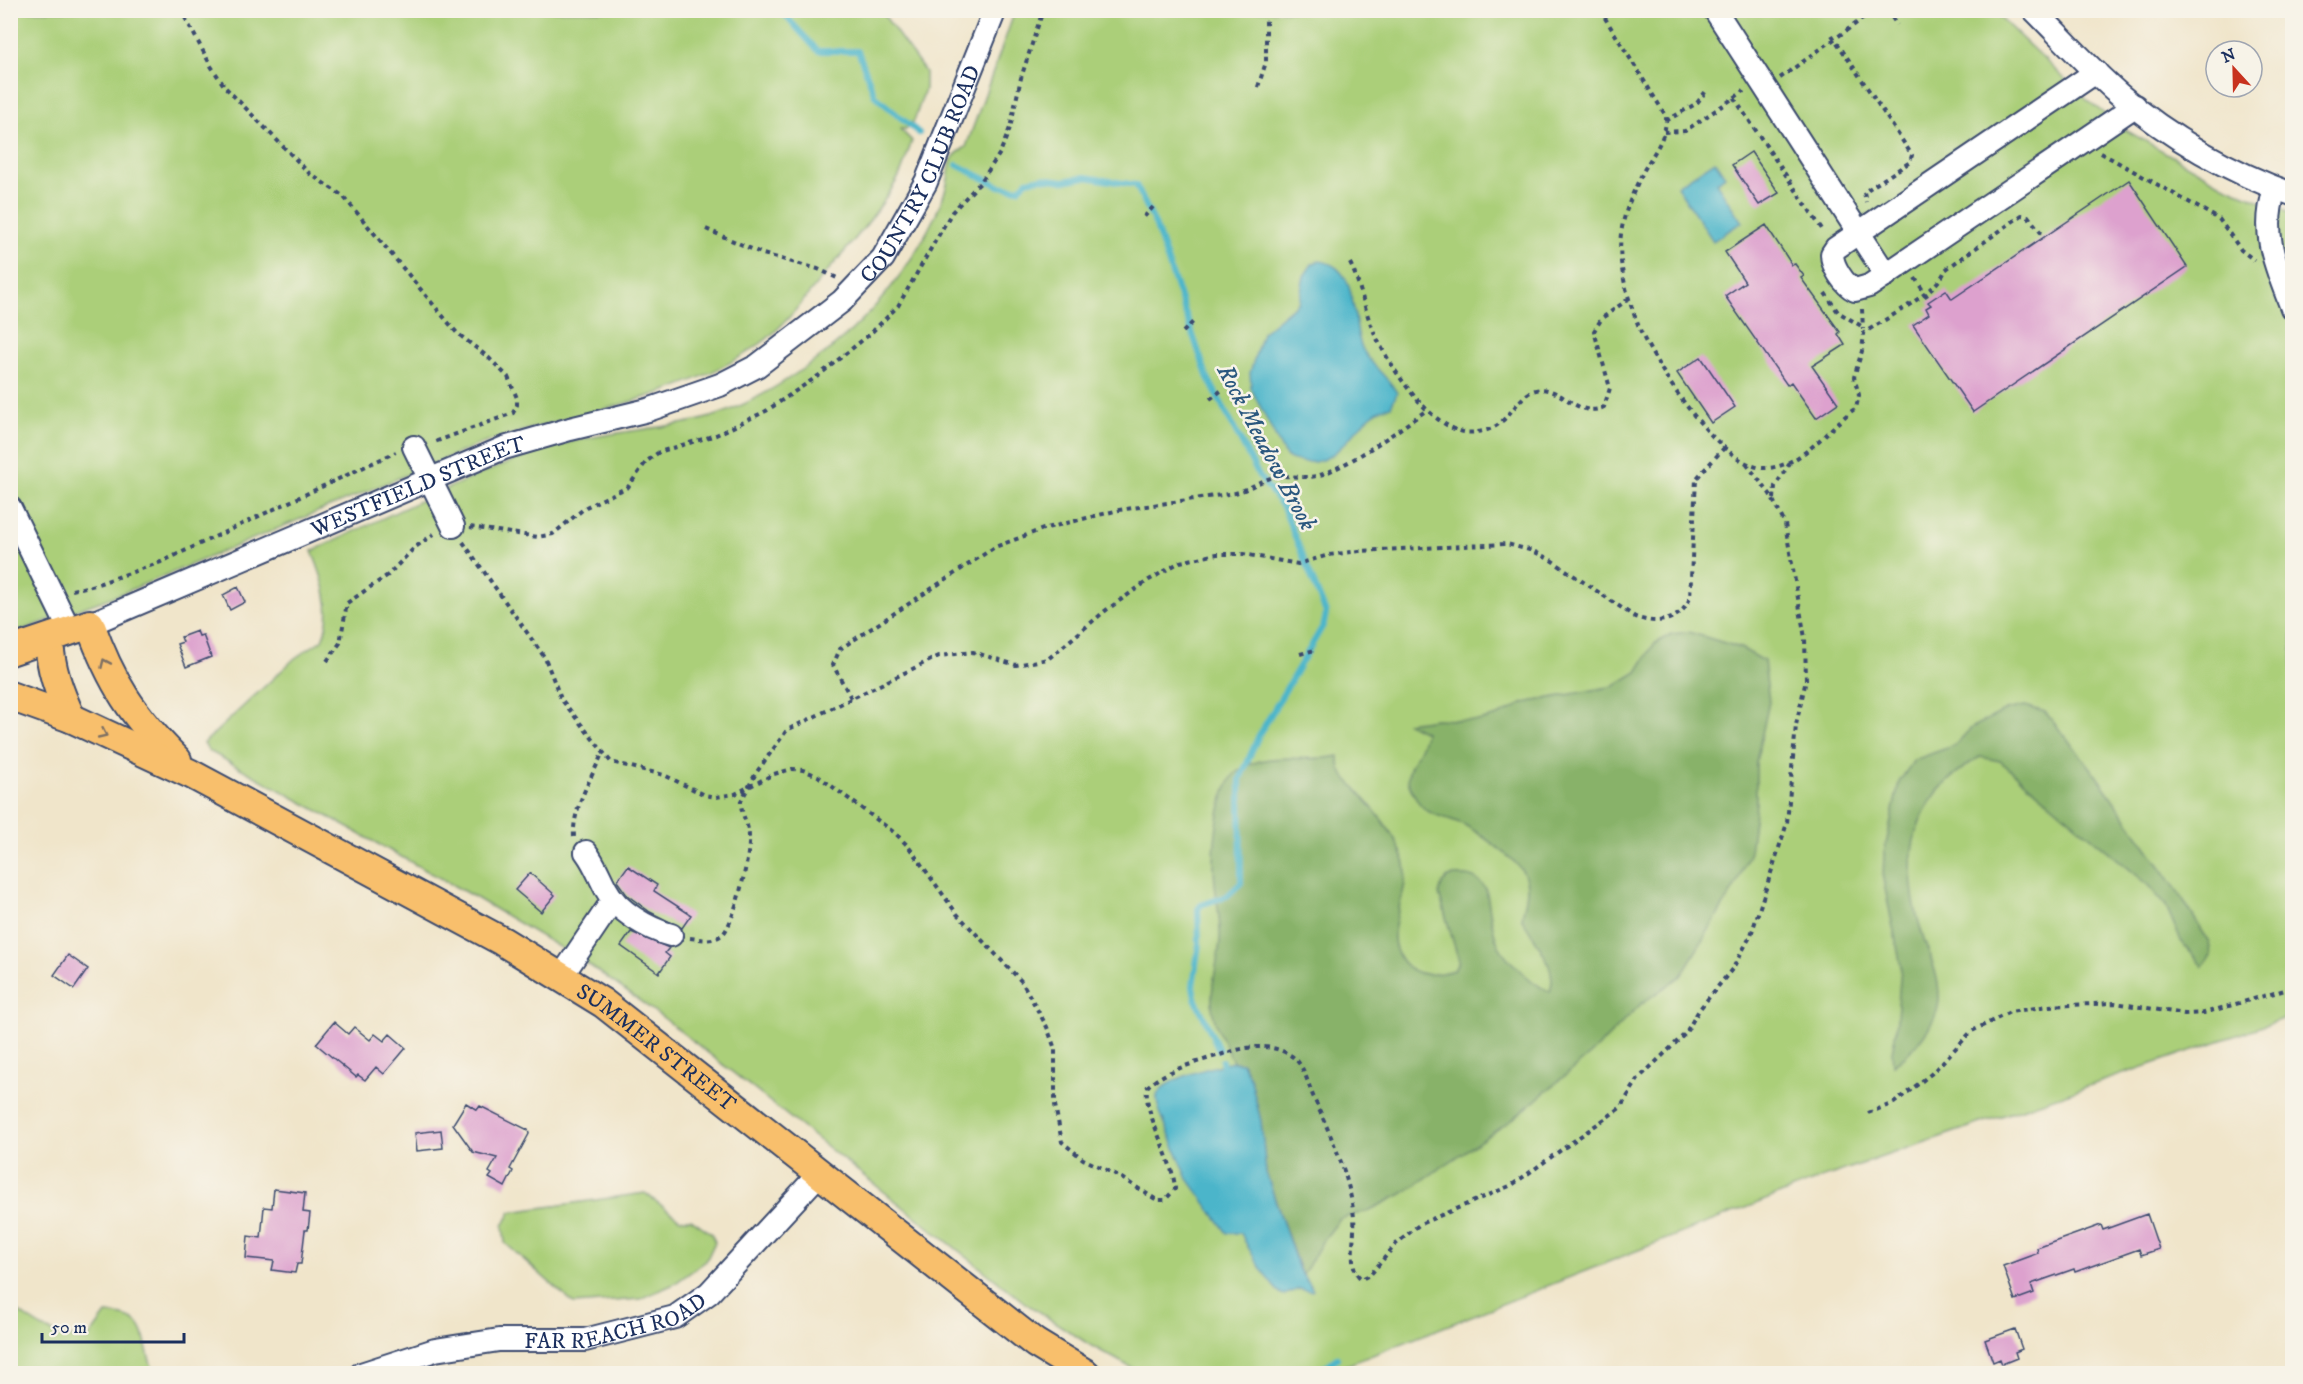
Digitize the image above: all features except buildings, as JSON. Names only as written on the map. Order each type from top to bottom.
[{"type":"main road","name":"WESTFIELD STREET","points":[[10,651],[70,631]]},
{"type":"main road","points":[[70,631],[50,657],[57,688],[71,718]]},
{"type":"main road","name":"SUMMER STREET","points":[[70,631],[110,673],[124,700],[148,731],[191,774]]},
{"type":"main road","name":"SUMMER STREET","points":[[10,696],[71,718],[191,774],[502,941],[561,977],[617,1014],[1035,1343],[1086,1374]]},
{"type":"street","name":"COUNTRY CLUB ROAD","points":[[819,320],[855,288],[883,258],[926,182],[995,10]]},
{"type":"street","points":[[1715,10],[1886,275]]},
{"type":"street","points":[[2034,10],[2096,72],[2135,106],[2188,143],[2284,192],[2267,219],[2274,260],[2292,308]]},
{"type":"street","points":[[2096,72],[1836,248],[1832,254],[1833,263],[1848,286],[1858,290],[1886,275],[2135,106]]},
{"type":"street","name":"WESTFIELD STREET","points":[[70,631],[504,448],[648,410],[720,385],[757,366],[819,320]]},
{"type":"street","points":[[414,447],[453,526]]},
{"type":"street","points":[[10,508],[70,631]]},
{"type":"street","points":[[586,852],[595,864],[613,900],[652,927],[671,935]]},
{"type":"street","points":[[561,977],[613,900]]},
{"type":"street","name":"FAR REACH ROAD","points":[[362,1374],[435,1350],[500,1340],[585,1340],[675,1317],[709,1293],[819,1174]]},
{"type":"path","points":[[51,589],[75,590],[150,566],[398,451],[432,443],[513,413],[517,405],[513,387],[489,358],[457,333],[343,196],[310,174],[225,87],[181,10]]},
{"type":"path","points":[[327,662],[340,643],[347,603],[388,575],[414,548],[438,531],[453,526],[493,528],[547,537],[586,507],[628,487],[645,462],[658,452],[716,435],[766,411],[851,350],[898,306],[952,212],[980,183],[1006,140],[1021,78],[1043,10]]},
{"type":"path","points":[[1258,87],[1266,62],[1266,10]]},
{"type":"path","points":[[1600,10],[1662,107],[1666,121],[1664,132],[1624,217],[1620,244],[1630,298],[1653,356],[1699,421],[1724,448],[1744,461],[1764,469],[1781,466],[1792,460],[1856,408],[1859,396],[1854,377],[1862,351],[1862,305]]},
{"type":"path","points":[[1887,10],[1897,25]]},
{"type":"path","points":[[1664,132],[1685,131],[1734,98],[1762,85],[1871,12]]},
{"type":"path","points":[[1833,37],[1911,154],[1910,162],[1864,192],[1864,199],[1878,221]]},
{"type":"path","points":[[1666,121],[1697,103],[1706,91]]},
{"type":"path","points":[[1734,98],[1830,241]]},
{"type":"path","points":[[2082,142],[2211,213],[2219,219],[2241,250],[2252,259],[2264,263],[2274,260]]},
{"type":"path","points":[[1144,217],[1154,206]]},
{"type":"path","points":[[1863,330],[1925,293],[1942,279],[1945,270],[2022,214],[2028,216],[2042,234]]},
{"type":"path","points":[[706,229],[764,254],[818,269],[855,288]]},
{"type":"path","points":[[1905,262],[1928,298]]},
{"type":"path","points":[[1350,263],[1381,346],[1427,410],[1442,423],[1460,432],[1472,432],[1498,425],[1526,395],[1536,390],[1550,391],[1582,409],[1596,410],[1604,407],[1610,388],[1595,336],[1596,326],[1630,298]]},
{"type":"path","points":[[1837,300],[1830,290],[1825,292],[1838,312],[1863,330]]},
{"type":"path","points":[[1854,306],[1867,302]]},
{"type":"path","points":[[1183,332],[1194,321]]},
{"type":"path","points":[[1209,399],[1222,390]]},
{"type":"path","points":[[851,698],[833,665],[840,649],[995,547],[1043,529],[1119,510],[1235,493],[1257,486],[1268,479],[1282,476],[1305,478],[1333,470],[1427,410]]},
{"type":"path","points":[[671,935],[709,940],[723,934],[732,921],[749,843],[741,806],[748,787],[776,742],[787,730],[927,661],[951,653],[973,652],[1016,665],[1048,659],[1119,601],[1149,580],[1190,559],[1229,553],[1301,564],[1341,553],[1415,546],[1499,544],[1518,546],[1551,560],[1635,617],[1650,622],[1670,619],[1682,612],[1690,598],[1696,479],[1724,448]]},
{"type":"path","points":[[1776,506],[1775,486],[1792,460]]},
{"type":"path","points":[[453,526],[545,658],[561,699],[611,762],[664,775],[705,795],[726,797],[774,774],[792,769],[803,770],[818,776],[867,810],[908,846],[957,914],[1022,982],[1047,1027],[1055,1048],[1055,1105],[1062,1142],[1083,1160],[1114,1174],[1157,1200],[1165,1200],[1171,1195],[1174,1183],[1173,1172],[1147,1103],[1148,1086],[1163,1076],[1232,1051],[1263,1047],[1289,1054],[1305,1073],[1337,1148],[1354,1218],[1354,1266],[1358,1276],[1362,1279],[1371,1274],[1396,1244],[1420,1224],[1498,1194],[1526,1176],[1588,1129],[1608,1118],[1625,1102],[1645,1071],[1685,1034],[1694,1018],[1739,958],[1756,922],[1785,832],[1796,725],[1806,680],[1805,638],[1788,533],[1776,506],[1744,461]]},
{"type":"path","points":[[1300,654],[1315,650]]},
{"type":"path","points":[[586,852],[574,837],[573,827],[603,754]]},
{"type":"path","points":[[1868,1113],[1894,1103],[1931,1074],[1972,1031],[2010,1012],[2048,1006],[2115,1003],[2185,1014],[2204,1013],[2292,988]]},
{"type":"green space","points":[[11,11],[881,11],[925,72],[925,89],[914,121],[906,129],[900,129],[912,141],[902,171],[875,214],[780,327],[760,344],[729,363],[660,393],[478,445],[123,593],[11,634]]},
{"type":"green space","points":[[1015,11],[1993,11],[2086,99],[2122,128],[2223,185],[2292,214],[2292,1016],[1821,1178],[1327,1373],[1141,1373],[1090,1345],[1025,1303],[665,1019],[589,965],[478,899],[209,751],[204,743],[295,658],[322,640],[327,618],[326,595],[312,551],[459,483],[549,448],[586,438],[700,420],[732,409],[793,376],[820,357],[855,327],[887,293],[901,274],[936,214],[946,188],[952,159],[966,147]]},
{"type":"green space","points":[[1689,632],[1741,648],[1764,661],[1769,702],[1756,762],[1756,804],[1750,852],[1736,885],[1681,976],[1641,1004],[1591,1054],[1513,1119],[1402,1194],[1370,1210],[1340,1219],[1322,1242],[1302,1277],[1266,1173],[1261,1122],[1251,1080],[1242,1063],[1233,1062],[1217,1028],[1212,1007],[1212,990],[1220,939],[1214,871],[1215,841],[1222,800],[1232,777],[1250,764],[1262,760],[1339,756],[1341,772],[1386,825],[1402,854],[1406,876],[1394,939],[1396,951],[1403,962],[1414,971],[1427,974],[1454,970],[1459,961],[1439,894],[1442,884],[1448,877],[1470,877],[1479,881],[1486,889],[1494,931],[1501,950],[1529,978],[1550,991],[1552,982],[1548,963],[1522,919],[1527,891],[1524,874],[1505,853],[1475,831],[1428,811],[1419,803],[1410,788],[1408,779],[1425,732],[1407,723],[1436,719],[1478,721],[1498,716],[1524,703],[1614,686],[1637,672],[1654,644],[1671,634]]},
{"type":"green space","points":[[2025,706],[2045,712],[2091,768],[2181,896],[2209,942],[2211,955],[2203,967],[2181,941],[2166,906],[2146,883],[2000,761],[1980,757],[1957,773],[1939,791],[1925,810],[1916,831],[1911,878],[1914,903],[1936,973],[1939,1000],[1929,1028],[1908,1053],[1893,1065],[1892,1052],[1901,966],[1883,879],[1884,854],[1899,782],[1914,760],[1955,745],[1971,728],[2006,710]]},
{"type":"green space","points":[[645,1193],[680,1219],[691,1219],[711,1233],[715,1242],[706,1261],[674,1284],[640,1299],[574,1304],[505,1243],[503,1226],[511,1212]]},
{"type":"green space","points":[[10,1305],[46,1329],[65,1336],[87,1340],[106,1314],[132,1319],[143,1332],[155,1373],[11,1373]]},
{"type":"water","points":[[1715,161],[1725,176],[1716,183],[1742,222],[1713,241],[1677,186]]},
{"type":"water","points":[[1319,261],[1332,265],[1342,273],[1352,297],[1358,337],[1362,348],[1397,393],[1391,406],[1368,418],[1340,448],[1317,461],[1303,462],[1289,458],[1283,452],[1251,388],[1250,373],[1262,333],[1299,302],[1304,276],[1312,264]]},
{"type":"water","points":[[1233,1062],[1242,1063],[1251,1080],[1261,1121],[1266,1173],[1299,1270],[1313,1290],[1311,1291],[1299,1289],[1284,1295],[1279,1292],[1261,1268],[1241,1233],[1227,1233],[1188,1179],[1159,1110],[1157,1095],[1171,1082],[1192,1073]]},
{"type":"waterway","name":"Rock Meadow Brook","points":[[780,10],[818,51],[858,51],[875,96],[919,133]]},
{"type":"waterway","name":"Rock Meadow Brook","points":[[957,165],[999,186],[1018,189],[1027,181],[1042,178],[1064,181],[1085,177],[1136,185],[1155,224],[1207,376],[1259,476],[1283,507],[1326,613],[1324,624],[1259,735],[1240,779],[1241,883],[1227,896],[1201,905],[1198,909],[1199,944],[1193,986],[1195,998],[1219,1050]]},
{"type":"waterway","name":"Rock Meadow Brook","points":[[1222,1061],[1224,1072]]},
{"type":"waterway","name":"Rock Meadow Brook","points":[[1316,1374],[1337,1358]]}]
